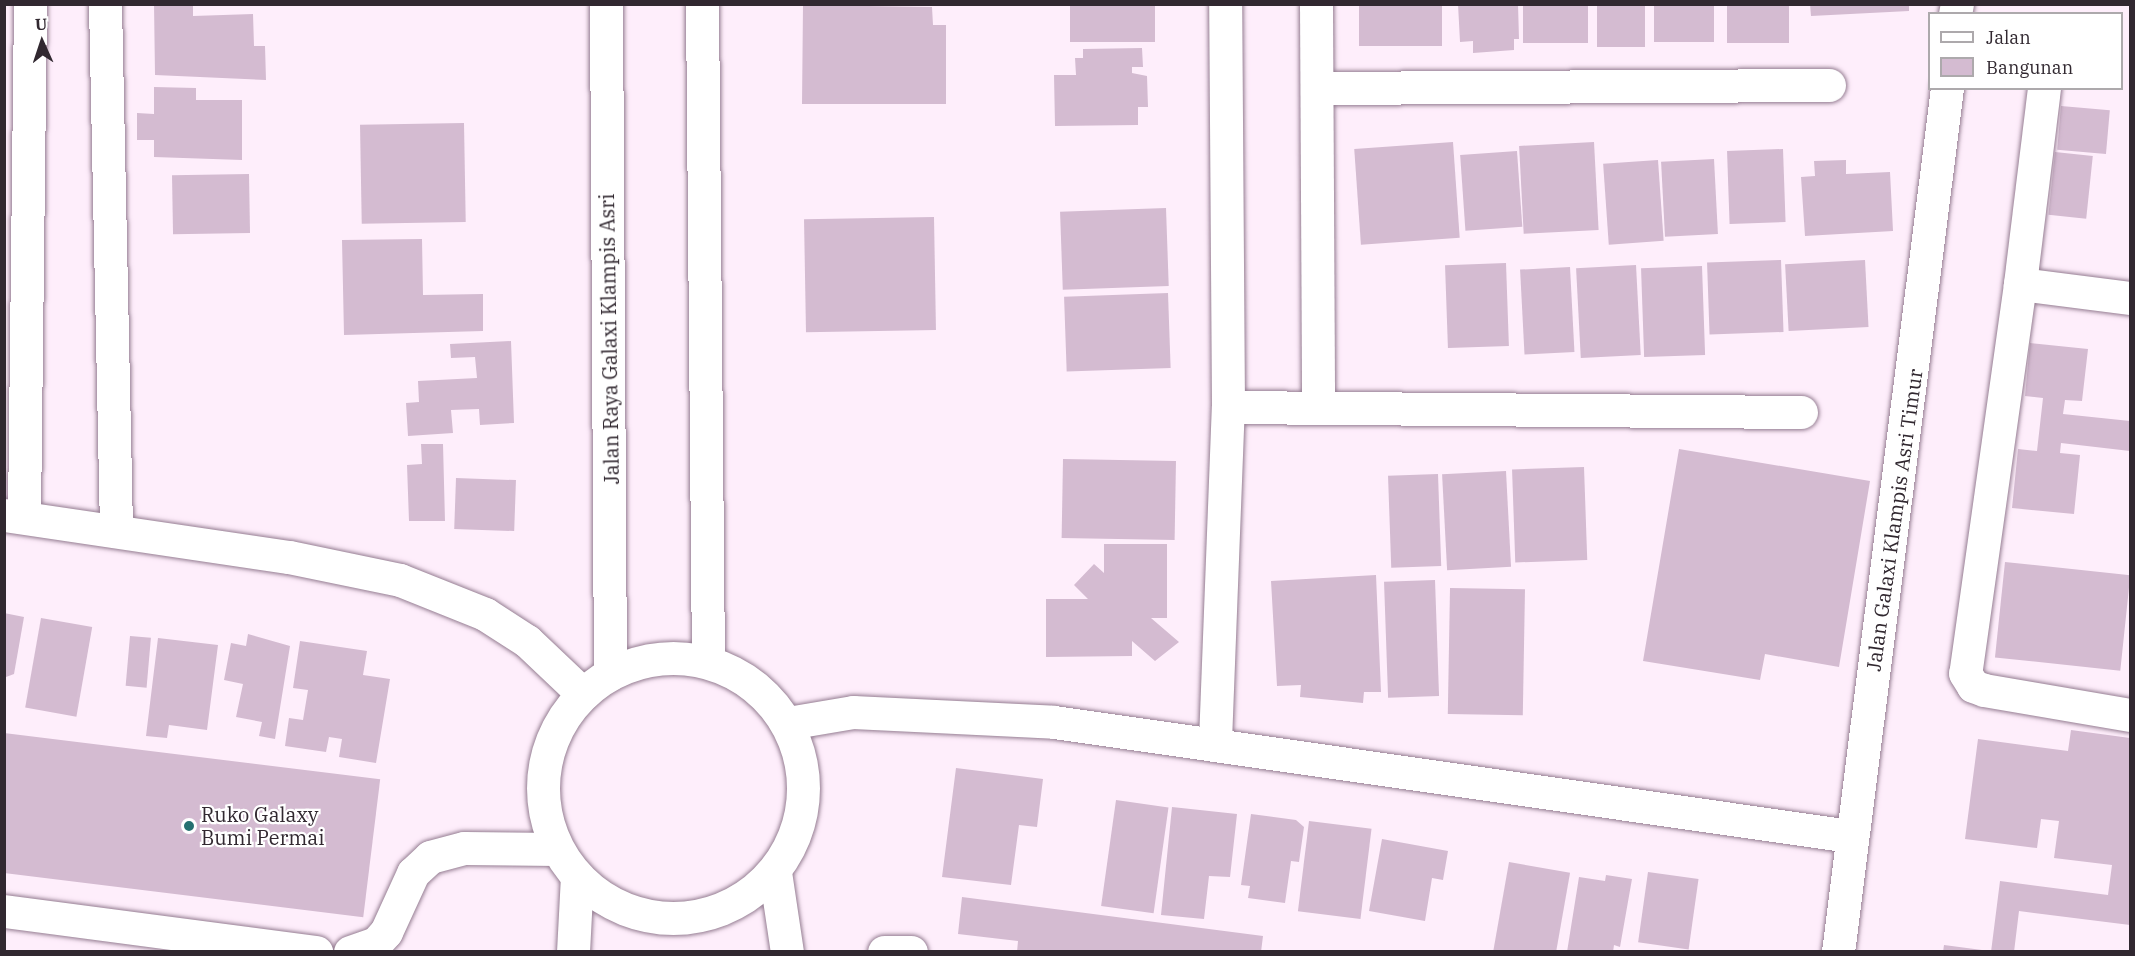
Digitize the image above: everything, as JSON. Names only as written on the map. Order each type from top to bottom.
[{"type":"street","points":[[30,4],[16,172],[14,515],[116,529],[400,580],[485,614],[527,641],[583,694]]},
{"type":"street","points":[[105,4],[116,529]]},
{"type":"street","name":"Jalan Raya Galaxi Klampis Asri","points":[[606,4],[610,674]]},
{"type":"street","points":[[702,4],[708,662]]},
{"type":"street","points":[[1215,741],[1228,407],[1225,4]]},
{"type":"street","points":[[1316,4],[1318,408]]},
{"type":"street","points":[[1317,88],[1829,85]]},
{"type":"street","name":"Jalan Galaxi Klampis Asri Timur","points":[[1838,951],[1850,836],[1947,90]]},
{"type":"street","points":[[2044,90],[2020,285],[1965,673],[1973,686],[1984,690],[2130,715]]},
{"type":"street","points":[[2020,285],[2130,298]]},
{"type":"street","points":[[1228,407],[1801,412]]},
{"type":"street","points":[[658,659],[708,662],[754,685],[788,723],[802,760],[805,800],[795,838],[775,872],[747,896],[714,913],[676,919],[640,914],[614,903],[577,876],[557,849],[545,817],[542,783],[557,730],[583,694],[610,674],[658,659]]},
{"type":"street","points":[[788,723],[853,712],[932,712],[1215,741],[1850,836]]},
{"type":"street","points":[[350,951],[375,943],[386,932],[413,873],[430,857],[464,848],[557,849]]},
{"type":"street","points":[[775,872],[787,951]]},
{"type":"street","points":[[573,951],[577,876]]},
{"type":"street","points":[[4,911],[316,951]]},
{"type":"street","points":[[884,951],[911,951]]},
{"type":"building","points":[[154,4],[193,4],[193,16],[253,14],[254,46],[265,46],[266,80],[155,75]]},
{"type":"building","points":[[1070,4],[1155,4],[1155,42],[1070,42]]},
{"type":"building","points":[[1359,4],[1442,4],[1442,46],[1359,46]]},
{"type":"building","points":[[1458,4],[1518,4],[1519,39],[1514,39],[1514,50],[1473,53],[1473,41],[1460,42]]},
{"type":"building","points":[[1523,4],[1588,4],[1588,43],[1523,43]]},
{"type":"building","points":[[1597,4],[1645,4],[1645,47],[1597,47]]},
{"type":"building","points":[[1654,4],[1714,4],[1714,42],[1654,42]]},
{"type":"building","points":[[1727,4],[1789,4],[1789,43],[1727,43]]},
{"type":"building","points":[[1810,4],[1909,4],[1909,11],[1811,16]]},
{"type":"building","points":[[803,5],[932,7],[933,25],[946,25],[946,104],[802,104]]},
{"type":"building","points":[[1142,48],[1143,67],[1132,67],[1132,73],[1147,76],[1148,107],[1138,107],[1138,125],[1055,126],[1054,75],[1076,75],[1075,58],[1083,58],[1083,49]]},
{"type":"building","points":[[154,87],[196,88],[196,100],[242,100],[242,160],[154,157],[154,140],[137,140],[137,113],[154,114]]},
{"type":"building","points":[[2061,106],[2110,110],[2106,154],[2057,150]]},
{"type":"building","points":[[464,123],[466,222],[362,224],[360,125]]},
{"type":"building","points":[[1453,142],[1460,238],[1361,245],[1354,149]]},
{"type":"building","points":[[1594,142],[1599,230],[1524,234],[1519,146]]},
{"type":"building","points":[[1783,149],[1786,222],[1730,224],[1727,151]]},
{"type":"building","points":[[1517,151],[1522,227],[1465,231],[1460,155]]},
{"type":"building","points":[[2055,152],[2093,156],[2086,219],[2048,215]]},
{"type":"building","points":[[1714,159],[1718,234],[1665,237],[1661,162]]},
{"type":"building","points":[[1658,160],[1664,241],[1609,245],[1603,164]]},
{"type":"building","points":[[1846,160],[1846,174],[1890,172],[1893,231],[1805,236],[1801,177],[1815,176],[1814,161]]},
{"type":"building","points":[[249,174],[250,233],[173,234],[172,175]]},
{"type":"building","points":[[1166,208],[1169,286],[1063,290],[1060,212]]},
{"type":"building","points":[[934,217],[936,330],[806,332],[804,219]]},
{"type":"building","points":[[422,239],[423,295],[483,294],[483,331],[344,335],[342,240]]},
{"type":"building","points":[[1781,260],[1784,332],[1710,335],[1707,263]]},
{"type":"building","points":[[1865,260],[1869,327],[1789,331],[1785,264]]},
{"type":"building","points":[[1506,263],[1509,346],[1448,348],[1445,265]]},
{"type":"building","points":[[1636,265],[1641,355],[1581,358],[1576,268]]},
{"type":"building","points":[[1702,266],[1705,355],[1644,357],[1641,268]]},
{"type":"building","points":[[1570,267],[1574,352],[1525,355],[1520,270]]},
{"type":"building","points":[[1168,293],[1171,368],[1067,372],[1064,297]]},
{"type":"building","points":[[511,341],[514,423],[480,425],[479,409],[451,410],[453,433],[408,436],[406,403],[419,402],[418,381],[477,378],[475,357],[451,358],[450,344]]},
{"type":"building","points":[[2030,343],[2088,349],[2082,401],[2065,400],[2063,414],[2130,421],[2130,451],[2061,443],[2060,453],[2080,455],[2074,514],[2012,508],[2018,449],[2037,451],[2043,398],[2025,396]]},
{"type":"building","points":[[421,444],[443,444],[445,521],[409,521],[407,465],[422,464]]},
{"type":"building","points":[[1679,449],[1870,481],[1839,667],[1765,654],[1760,680],[1643,661]]},
{"type":"building","points":[[1063,459],[1176,461],[1175,540],[1062,538]]},
{"type":"building","points":[[1584,467],[1587,560],[1515,562],[1512,470]]},
{"type":"building","points":[[1506,471],[1511,567],[1447,570],[1442,474]]},
{"type":"building","points":[[1438,474],[1441,566],[1391,568],[1388,476]]},
{"type":"building","points":[[456,478],[516,480],[514,531],[454,529]]},
{"type":"building","points":[[1104,544],[1167,544],[1167,618],[1151,618],[1179,642],[1155,661],[1132,641],[1132,656],[1046,657],[1046,599],[1088,599],[1074,585],[1094,564],[1104,573]]},
{"type":"building","points":[[2005,562],[2130,575],[2120,671],[1995,657]]},
{"type":"building","points":[[1376,575],[1381,692],[1364,692],[1363,703],[1300,697],[1301,685],[1277,686],[1271,581]]},
{"type":"building","points":[[1435,580],[1439,696],[1388,698],[1384,582]]},
{"type":"building","points":[[1450,588],[1525,589],[1523,715],[1448,714]]},
{"type":"building","points":[[4,613],[24,617],[14,674],[6,677]]},
{"type":"building","points":[[41,618],[92,627],[76,717],[25,708]]},
{"type":"building","points":[[248,634],[290,646],[275,739],[259,736],[262,722],[236,717],[243,684],[224,680],[231,643],[246,646]]},
{"type":"building","points":[[130,636],[151,638],[147,688],[126,686]]},
{"type":"building","points":[[158,638],[218,645],[207,730],[169,725],[167,738],[146,736]]},
{"type":"building","points":[[300,641],[367,651],[363,675],[390,679],[376,763],[339,757],[342,739],[329,737],[326,752],[285,746],[289,718],[303,720],[308,690],[293,688]]},
{"type":"building","points":[[2071,730],[2130,738],[2130,925],[2019,911],[2014,952],[1991,952],[2000,881],[2108,895],[2112,865],[2054,858],[2059,821],[2041,819],[2037,848],[1965,839],[1978,739],[2068,751]]},
{"type":"building","name":"Ruko Galaxy Bumi Permai","points":[[4,733],[380,779],[363,917],[4,873]]},
{"type":"building","points":[[956,768],[1043,779],[1037,827],[1019,825],[1011,885],[942,877]]},
{"type":"building","points":[[1116,800],[1168,807],[1154,913],[1101,906]]},
{"type":"building","points":[[1172,807],[1237,814],[1230,877],[1209,876],[1204,919],[1161,915]]},
{"type":"building","points":[[1251,814],[1296,820],[1304,827],[1299,862],[1291,861],[1285,903],[1248,898],[1250,886],[1241,885]]},
{"type":"building","points":[[1309,821],[1372,829],[1360,919],[1298,911]]},
{"type":"building","points":[[1382,839],[1448,851],[1443,880],[1432,878],[1425,921],[1369,911]]},
{"type":"building","points":[[1509,862],[1570,873],[1556,952],[1493,952]]},
{"type":"building","points":[[1648,872],[1699,879],[1689,949],[1638,942]]},
{"type":"building","points":[[1606,875],[1632,879],[1620,947],[1614,945],[1613,952],[1567,952],[1579,877],[1605,881]]},
{"type":"building","points":[[962,897],[1263,936],[1261,952],[1017,952],[1018,941],[958,934]]},
{"type":"building","points":[[1944,945],[1982,950],[1982,952],[1943,952]]},
{"type":"place","name":"Ruko Galaxy Bumi Permai","points":[[189,826]]}]
